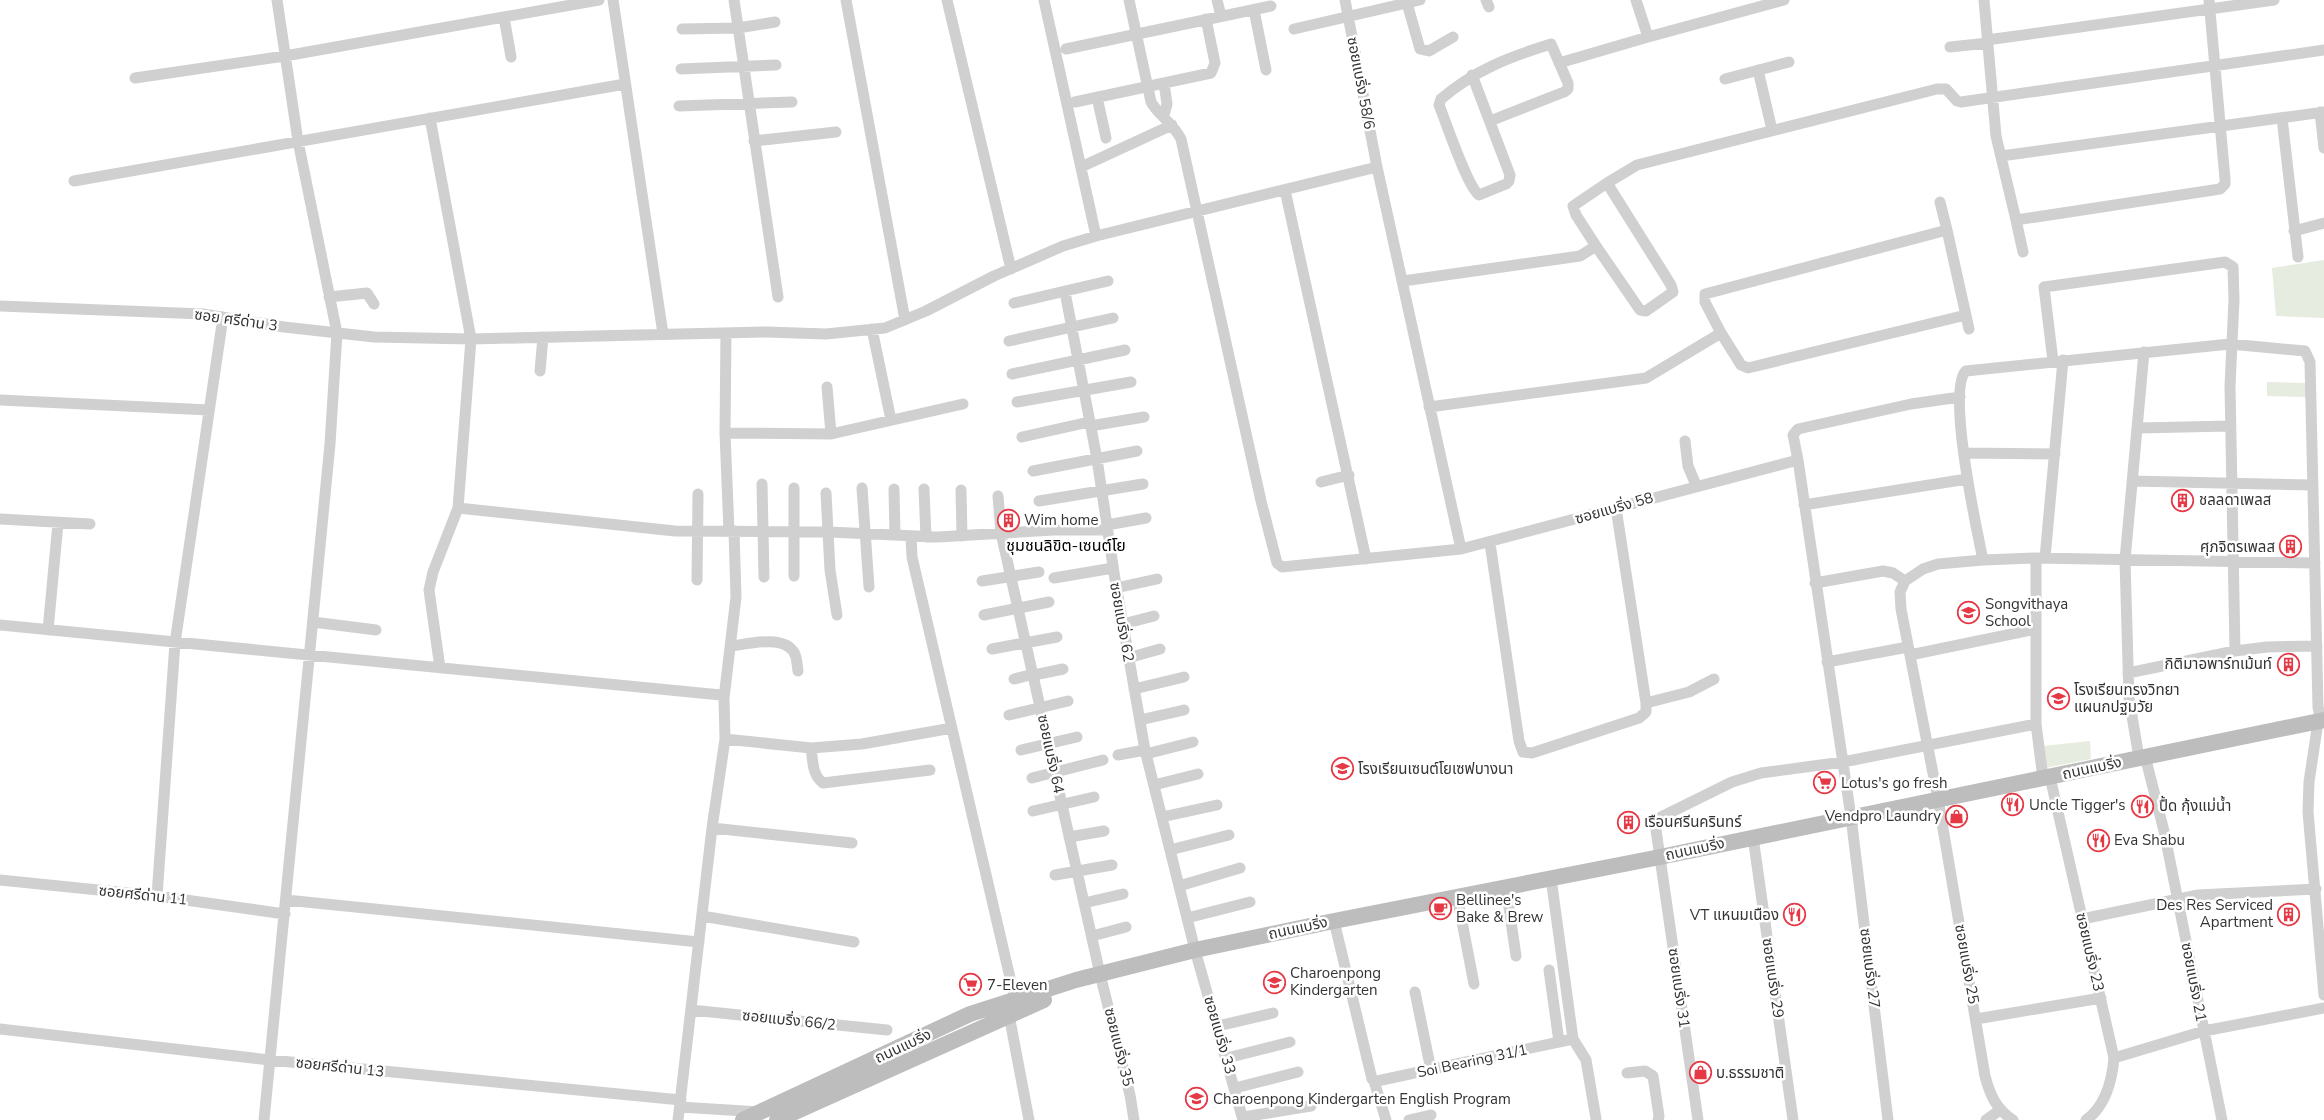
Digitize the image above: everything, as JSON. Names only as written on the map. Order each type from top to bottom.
[{"type":"main road","name":"ถนนแบริ่ง","points":[[743,1120],[970,1014],[1076,980],[1195,950],[1334,920],[1660,857],[2321,721]]},
{"type":"main road","name":"ถนนแบริ่ง","points":[[777,1120],[1098,975]]},
{"type":"street","points":[[264,1120],[330,444],[337,333],[298,142],[277,0]]},
{"type":"street","points":[[135,78],[285,56],[599,0]]},
{"type":"street","points":[[613,0],[663,334]]},
{"type":"street","points":[[734,0],[778,297]]},
{"type":"street","points":[[846,0],[905,320]]},
{"type":"street","points":[[947,0],[1011,269]]},
{"type":"street","points":[[1044,0],[1096,236]]},
{"type":"street","points":[[1129,0],[1147,86],[1154,108],[1164,115],[1181,139],[1196,212]]},
{"type":"street","points":[[1217,0],[1220,16]]},
{"type":"street","name":"ซอยแบริ่ง 58/6","points":[[1345,0],[1377,167]]},
{"type":"street","points":[[1294,29],[1420,0]]},
{"type":"street","points":[[1636,0],[1648,37]]},
{"type":"street","points":[[1559,63],[1784,0]]},
{"type":"street","points":[[1984,0],[1991,98],[2001,156],[2022,252]]},
{"type":"street","points":[[1950,47],[2209,4],[2274,0]]},
{"type":"street","points":[[1407,3],[1420,49],[1429,50],[1453,37]]},
{"type":"street","points":[[2016,220],[2220,189],[2225,184],[2209,4]]},
{"type":"street","points":[[1066,49],[1271,6]]},
{"type":"street","points":[[1254,10],[1266,70]]},
{"type":"street","points":[[504,17],[511,57]]},
{"type":"street","points":[[1075,102],[1206,75],[1213,71],[1215,63],[1206,19]]},
{"type":"street","points":[[682,29],[738,28],[775,22]]},
{"type":"street","points":[[1472,75],[1490,121],[1507,164],[1510,179],[1506,184],[1479,195],[1472,187],[1439,105],[1441,99],[1472,75],[1486,67],[1551,44],[1568,83],[1568,90],[1490,121]]},
{"type":"street","points":[[1607,183],[1671,285],[1672,292],[1646,311],[1640,310],[1576,215],[1573,206],[1607,183],[1646,162],[1937,89],[1946,89],[1957,101],[1961,102],[2324,50]]},
{"type":"street","points":[[1724,79],[1789,62]]},
{"type":"street","points":[[681,69],[743,68],[776,65]]},
{"type":"street","points":[[1758,70],[1772,130]]},
{"type":"street","points":[[1164,83],[1167,104],[1164,115]]},
{"type":"street","points":[[74,181],[625,84]]},
{"type":"street","points":[[1097,97],[1106,138]]},
{"type":"street","points":[[679,106],[748,102],[792,102]]},
{"type":"street","points":[[2001,156],[2322,112],[2324,148]]},
{"type":"street","points":[[430,118],[471,338],[458,508],[428,590],[440,668]]},
{"type":"street","points":[[2282,118],[2298,257]]},
{"type":"street","points":[[1081,167],[1172,125]]},
{"type":"street","points":[[754,141],[836,132]]},
{"type":"street","points":[[1377,167],[1461,549]]},
{"type":"street","name":"ซอย ศรีด่าน 3","points":[[0,306],[203,314],[284,327],[374,337],[471,338],[726,333],[826,334],[885,328],[1063,246],[1096,236],[1377,167]]},
{"type":"street","points":[[1285,190],[1366,559]]},
{"type":"street","points":[[1940,202],[1969,329]]},
{"type":"street","name":"ซอยแบริ่ง 58","points":[[1196,212],[1275,560],[1282,567],[1461,549],[1490,543],[1798,460]]},
{"type":"street","points":[[2294,231],[2324,223]]},
{"type":"street","points":[[1947,230],[1709,292],[1705,294],[1705,302],[1741,365],[1748,368],[1966,315]]},
{"type":"street","points":[[1403,281],[1573,258],[1596,246]]},
{"type":"street","name":"ซอยแบริ่ง 23","points":[[2086,1120],[2102,1103],[2108,1092],[2114,1058],[2082,919],[2046,777],[2036,724],[2036,629],[2040,558],[2055,454],[2058,360],[2043,282],[2228,263],[2233,267],[2234,278],[2230,344]]},
{"type":"street","points":[[1014,303],[1108,281]]},
{"type":"street","name":"ซอยแบริ่ง 62","points":[[1065,292],[1102,491],[1116,588],[1146,752],[1195,950]]},
{"type":"street","points":[[329,297],[367,293],[374,304]]},
{"type":"street","points":[[157,896],[175,643],[222,317]]},
{"type":"street","points":[[1009,341],[1113,318]]},
{"type":"street","points":[[872,329],[891,420]]},
{"type":"street","points":[[678,1120],[712,828],[725,739],[724,698],[736,597],[725,433],[726,333]]},
{"type":"street","points":[[1429,407],[1646,378],[1721,333]]},
{"type":"street","points":[[540,371],[543,337]]},
{"type":"street","points":[[2230,344],[2234,651]]},
{"type":"street","points":[[1983,560],[1964,453],[1960,396],[1961,379],[1966,371],[2058,360],[2230,344],[2304,350],[2309,358],[2318,707],[2321,721],[2308,794],[2324,994]]},
{"type":"street","points":[[1012,374],[1125,350]]},
{"type":"street","name":"ซอยแบริ่ง 21","points":[[2144,352],[2126,560],[2130,705],[2142,757],[2164,831],[2222,1120]]},
{"type":"street","points":[[1017,402],[1131,382]]},
{"type":"street","points":[[827,387],[831,434]]},
{"type":"street","points":[[1850,817],[1793,435],[1798,429],[1911,404],[1960,396]]},
{"type":"street","points":[[0,400],[209,410]]},
{"type":"street","points":[[725,433],[831,434],[963,404]]},
{"type":"street","points":[[1022,437],[1144,416]]},
{"type":"street","points":[[2138,428],[2230,426]]},
{"type":"street","points":[[1685,441],[1688,466],[1696,486]]},
{"type":"street","points":[[1033,471],[1137,451]]},
{"type":"street","points":[[1964,453],[2055,454]]},
{"type":"street","points":[[1321,482],[1349,475]]},
{"type":"street","points":[[1804,505],[1967,478]]},
{"type":"street","points":[[2132,481],[2313,485]]},
{"type":"street","points":[[762,484],[764,578]]},
{"type":"street","points":[[1039,502],[1144,484]]},
{"type":"street","points":[[794,488],[794,576]]},
{"type":"street","points":[[862,488],[869,587]]},
{"type":"street","points":[[894,489],[895,535]]},
{"type":"street","points":[[924,489],[926,537]]},
{"type":"street","points":[[960,490],[962,536]]},
{"type":"street","points":[[826,492],[830,570],[838,615]]},
{"type":"street","points":[[698,494],[698,580]]},
{"type":"street","name":"ซอยแบริ่ง 64","points":[[998,496],[1002,533],[1092,936],[1098,975]]},
{"type":"street","points":[[458,508],[675,530],[829,532],[926,537],[1107,528],[1146,518]]},
{"type":"street","points":[[1490,543],[1519,741],[1523,752],[1532,753],[1639,718],[1646,712],[1616,508]]},
{"type":"street","points":[[0,519],[90,524]]},
{"type":"street","points":[[48,630],[58,523]]},
{"type":"street","points":[[911,536],[912,557],[1015,999]]},
{"type":"street","points":[[1816,583],[1883,571],[1893,573],[1905,581],[1923,569],[1938,564],[1983,560],[2040,558],[2315,563]]},
{"type":"street","points":[[1054,578],[1113,568]]},
{"type":"street","points":[[982,581],[1039,572]]},
{"type":"street","points":[[1116,588],[1157,579]]},
{"type":"street","name":"ซอยแบริ่ง 25","points":[[1905,581],[1900,592],[1900,599],[1938,799],[1985,1076],[1993,1099],[2000,1110],[2013,1120]]},
{"type":"street","points":[[984,615],[1049,602]]},
{"type":"street","points":[[1123,624],[1154,616]]},
{"type":"street","points":[[313,622],[376,630]]},
{"type":"street","points":[[0,625],[720,695],[724,698]]},
{"type":"street","points":[[1827,662],[1909,651],[2036,629]]},
{"type":"street","points":[[992,649],[1057,637]]},
{"type":"street","points":[[731,646],[768,641],[787,645],[794,652],[798,670]]},
{"type":"street","points":[[2128,672],[2234,651],[2267,647],[2317,646]]},
{"type":"street","points":[[1128,658],[1160,649]]},
{"type":"street","points":[[1014,679],[1063,669]]},
{"type":"street","points":[[1134,689],[1184,677]]},
{"type":"street","points":[[1646,703],[1689,692],[1714,679]]},
{"type":"street","points":[[1009,715],[1068,701]]},
{"type":"street","points":[[1140,720],[1184,710]]},
{"type":"street","points":[[1843,762],[2036,724]]},
{"type":"street","points":[[725,739],[811,748],[862,744],[952,728]]},
{"type":"street","points":[[1021,750],[1077,738]]},
{"type":"street","points":[[1118,755],[1146,752],[1192,742]]},
{"type":"street","points":[[811,748],[814,771],[818,779],[823,783],[930,770]]},
{"type":"street","points":[[1032,778],[1103,760]]},
{"type":"street","name":"ซอยแบริ่ง 31","points":[[1698,1120],[1656,830],[1657,822],[1670,811],[1744,777],[1843,762]]},
{"type":"street","points":[[1154,785],[1198,774]]},
{"type":"street","points":[[1033,811],[1094,797]]},
{"type":"street","points":[[1162,817],[1217,805]]},
{"type":"street","name":"ซอยแบริ่ง 27","points":[[1850,817],[1888,1120]]},
{"type":"street","points":[[712,828],[852,843]]},
{"type":"street","points":[[1069,837],[1104,831]]},
{"type":"street","points":[[1170,850],[1229,835]]},
{"type":"street","name":"ซอยแบริ่ง 29","points":[[1753,837],[1793,1120]]},
{"type":"street","points":[[1056,875],[1112,865]]},
{"type":"street","points":[[1179,886],[1240,868]]},
{"type":"street","points":[[1551,878],[1573,1039],[1586,1060],[1595,1120],[1604,1120]]},
{"type":"street","name":"ซอยศรีด่าน 11","points":[[0,880],[157,896],[285,914]]},
{"type":"street","points":[[1506,887],[1516,956]]},
{"type":"street","points":[[2082,919],[2177,898],[2226,893],[2316,889]]},
{"type":"street","points":[[1084,903],[1123,894]]},
{"type":"street","points":[[1457,896],[1474,984]]},
{"type":"street","points":[[286,900],[699,942]]},
{"type":"street","points":[[1187,918],[1250,902]]},
{"type":"street","points":[[702,916],[854,942]]},
{"type":"street","points":[[1334,920],[1374,1081],[1386,1120]]},
{"type":"street","points":[[1092,936],[1126,927]]},
{"type":"street","name":"ซอยแบริ่ง 33","points":[[1195,950],[1243,1119]]},
{"type":"street","points":[[1549,970],[1559,1042]]},
{"type":"street","name":"ซอยแบริ่ง 35","points":[[1098,975],[1118,1042],[1134,1120]]},
{"type":"street","points":[[1415,992],[1431,1070]]},
{"type":"street","points":[[1976,1020],[2101,998]]},
{"type":"street","points":[[2114,1058],[2204,1031],[2324,1008]]},
{"type":"street","name":"ซอยแบริ่ง 66/2","points":[[691,1010],[887,1030]]},
{"type":"street","points":[[1218,1026],[1273,1012]]},
{"type":"street","points":[[1009,1015],[1029,1120]]},
{"type":"street","name":"ซอยศรีด่าน 13","points":[[0,1029],[270,1060],[762,1112]]},
{"type":"street","name":"Soi Bearing 31/1","points":[[1374,1081],[1573,1039]]},
{"type":"street","points":[[1227,1058],[1290,1042]]},
{"type":"street","points":[[1627,1073],[1645,1071],[1653,1076],[1658,1120]]},
{"type":"street","points":[[1235,1088],[1298,1072]]},
{"type":"street","points":[[1243,1119],[1310,1106]]},
{"type":"street","points":[[1986,1120],[2000,1110]]},
{"type":"street","points":[[1409,1120],[1431,1115]]},
{"type":"shaded area","points":[[2324,260],[2324,318],[2276,316],[2272,268]]},
{"type":"shaded area","points":[[2267,382],[2306,383],[2306,397],[2267,396]]},
{"type":"shaded area","points":[[2090,741],[2091,759],[2045,768],[2043,746]]},
{"type":"place","name":"ชลลดาเพลส","points":[[2183,500]]},
{"type":"place","name":"Wim home","points":[[1008,520]]},
{"type":"place","name":"ศุภจิตรเพลส","points":[[2291,547]]},
{"type":"place","name":"Songvithaya School","points":[[1969,613]]},
{"type":"place","name":"กิติมาอพาร์ทเม้นท์","points":[[2288,664]]},
{"type":"place","name":"โรงเรียนทรงวิทยา แผนกปฐมวัย","points":[[2058,699]]},
{"type":"place","name":"โรงเรียนเซนต์โยเซฟบางนา","points":[[1342,769]]},
{"type":"place","name":"Lotus's go fresh","points":[[1825,783]]},
{"type":"place","name":"Uncle Tigger's","points":[[2013,805]]},
{"type":"place","name":"ปื้ด กุ้งแม่น้ำ","points":[[2143,806]]},
{"type":"place","name":"Vendpro Laundry","points":[[1957,816]]},
{"type":"place","name":"เรือนศรีนครินทร์","points":[[1628,822]]},
{"type":"place","name":"Eva Shabu","points":[[2098,840]]},
{"type":"place","name":"Bellinee's Bake & Brew","points":[[1440,909]]},
{"type":"place","name":"Des Res Serviced Apartment","points":[[2289,914]]},
{"type":"place","name":"VT แหนมเนือง","points":[[1795,915]]},
{"type":"place","name":"Charoenpong Kindergarten","points":[[1274,982]]},
{"type":"place","name":"7-Eleven","points":[[971,985]]},
{"type":"place","name":"บ.ธรรมชาติ","points":[[1700,1073]]},
{"type":"place","name":"Charoenpong Kindergarten English Program","points":[[1197,1099]]},
{"type":"district","name":"ชุมชนลิขิต-เซนต์โย","points":[[1066,546]]}]
